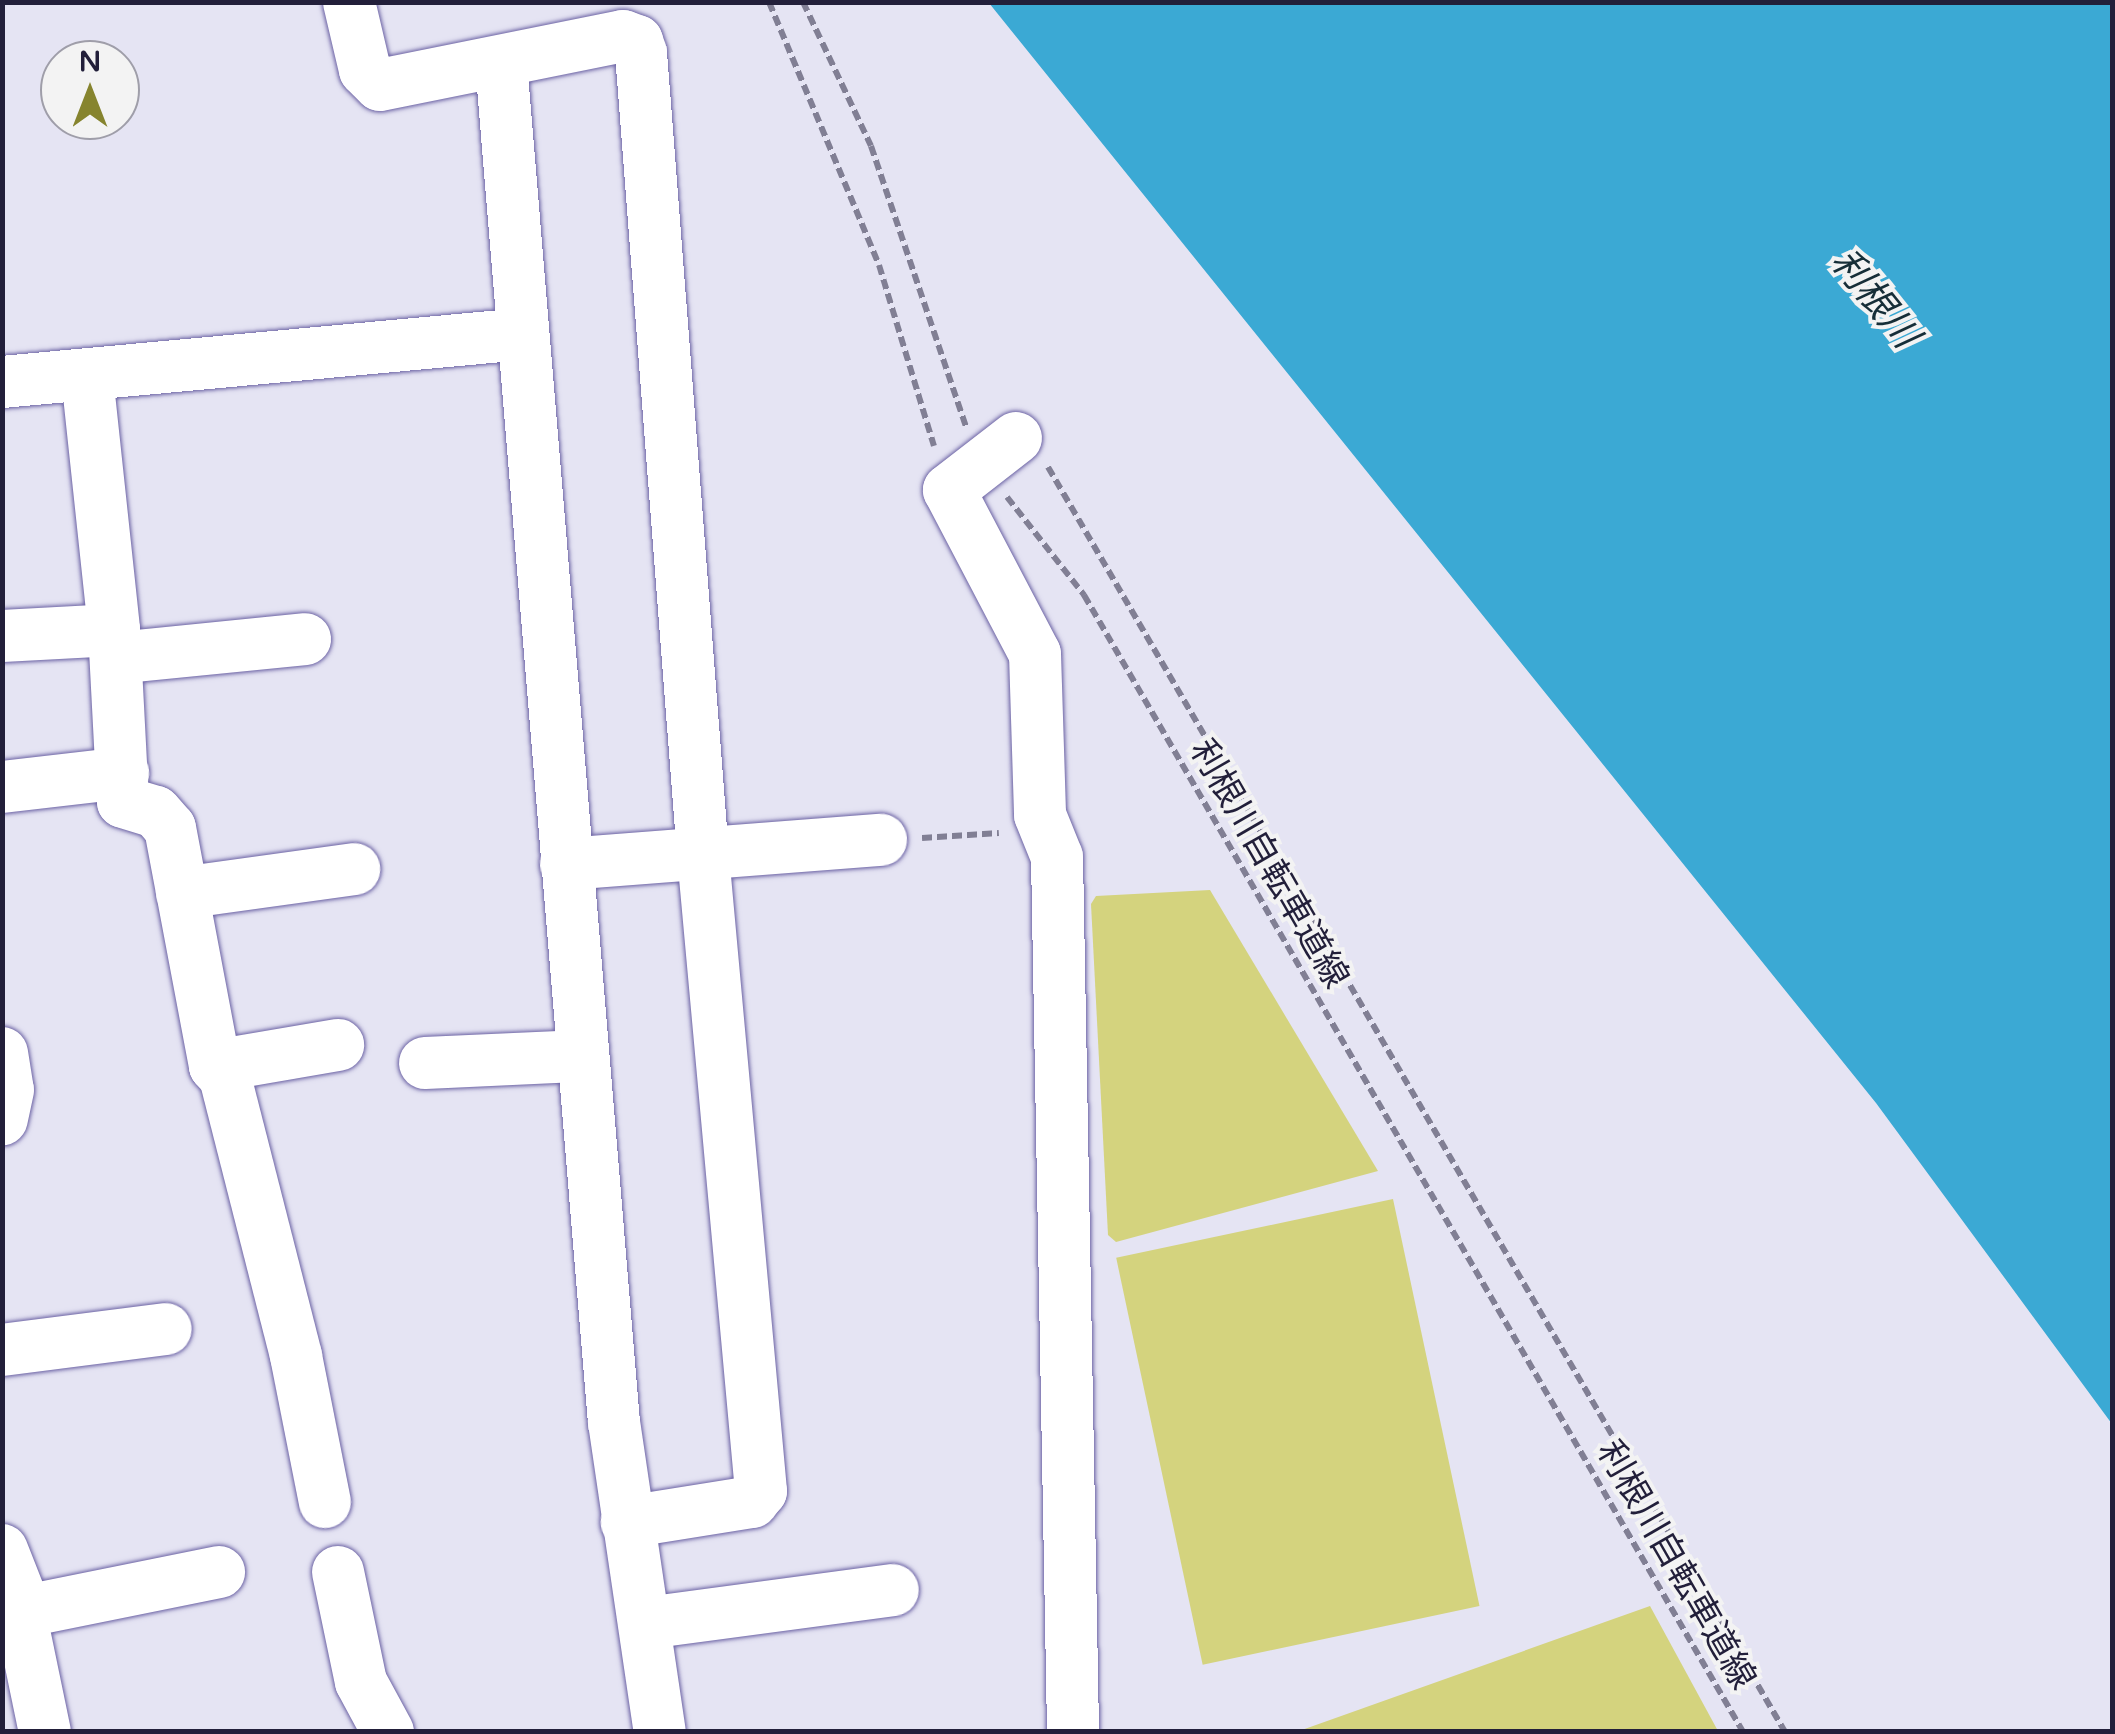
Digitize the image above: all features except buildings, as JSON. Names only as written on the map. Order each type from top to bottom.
[{"type":"street","points":[[349,2],[365,70],[380,85],[632,37],[641,53],[657,214],[702,855],[760,1490],[752,1502],[627,1522]]},
{"type":"street","points":[[501,64],[582,1056],[627,1522],[646,1623],[660,1732]]},
{"type":"street","points":[[2,382],[523,334]]},
{"type":"street","points":[[87,376],[115,644],[123,802],[156,812],[170,828],[216,1066],[226,1078],[296,1356],[325,1502]]},
{"type":"street","points":[[983,464],[1035,654],[1040,816],[1058,857],[1073,1732]]},
{"type":"street","points":[[2,636],[115,644],[305,639]]},
{"type":"street","points":[[2,787],[123,773]]},
{"type":"street","points":[[566,864],[881,840]]},
{"type":"street","points":[[182,893],[354,869]]},
{"type":"street","points":[[216,1066],[338,1044]]},
{"type":"street","points":[[2,1053],[8,1105],[2,1118]]},
{"type":"street","points":[[425,1063],[582,1056]]},
{"type":"street","points":[[2,1350],[166,1330]]},
{"type":"street","points":[[2,1550],[26,1611],[24,1631],[45,1732]]},
{"type":"street","points":[[26,1611],[220,1572]]},
{"type":"street","points":[[338,1572],[361,1682],[388,1732]]},
{"type":"street","points":[[646,1623],[893,1590]]},
{"type":"path","points":[[768,2],[879,265],[983,464],[1046,464],[1098,543],[1785,1732]]},
{"type":"path","name":"利根川自転車道線","points":[[803,2],[871,146],[983,464],[1084,595],[1743,1732]]},
{"type":"path","points":[[881,840],[1015,832],[1040,816]]},
{"type":"shaded area","points":[[1210,890],[1378,1171],[1116,1242],[1108,1235],[1091,904],[1096,896]]},
{"type":"shaded area","points":[[1393,1199],[1479,1606],[1203,1665],[1116,1258]]},
{"type":"shaded area","points":[[1650,1606],[1718,1731],[1299,1731]]},
{"type":"water","name":"利根川","points":[[989,3],[2112,3],[2112,1424],[1876,1103]]}]
